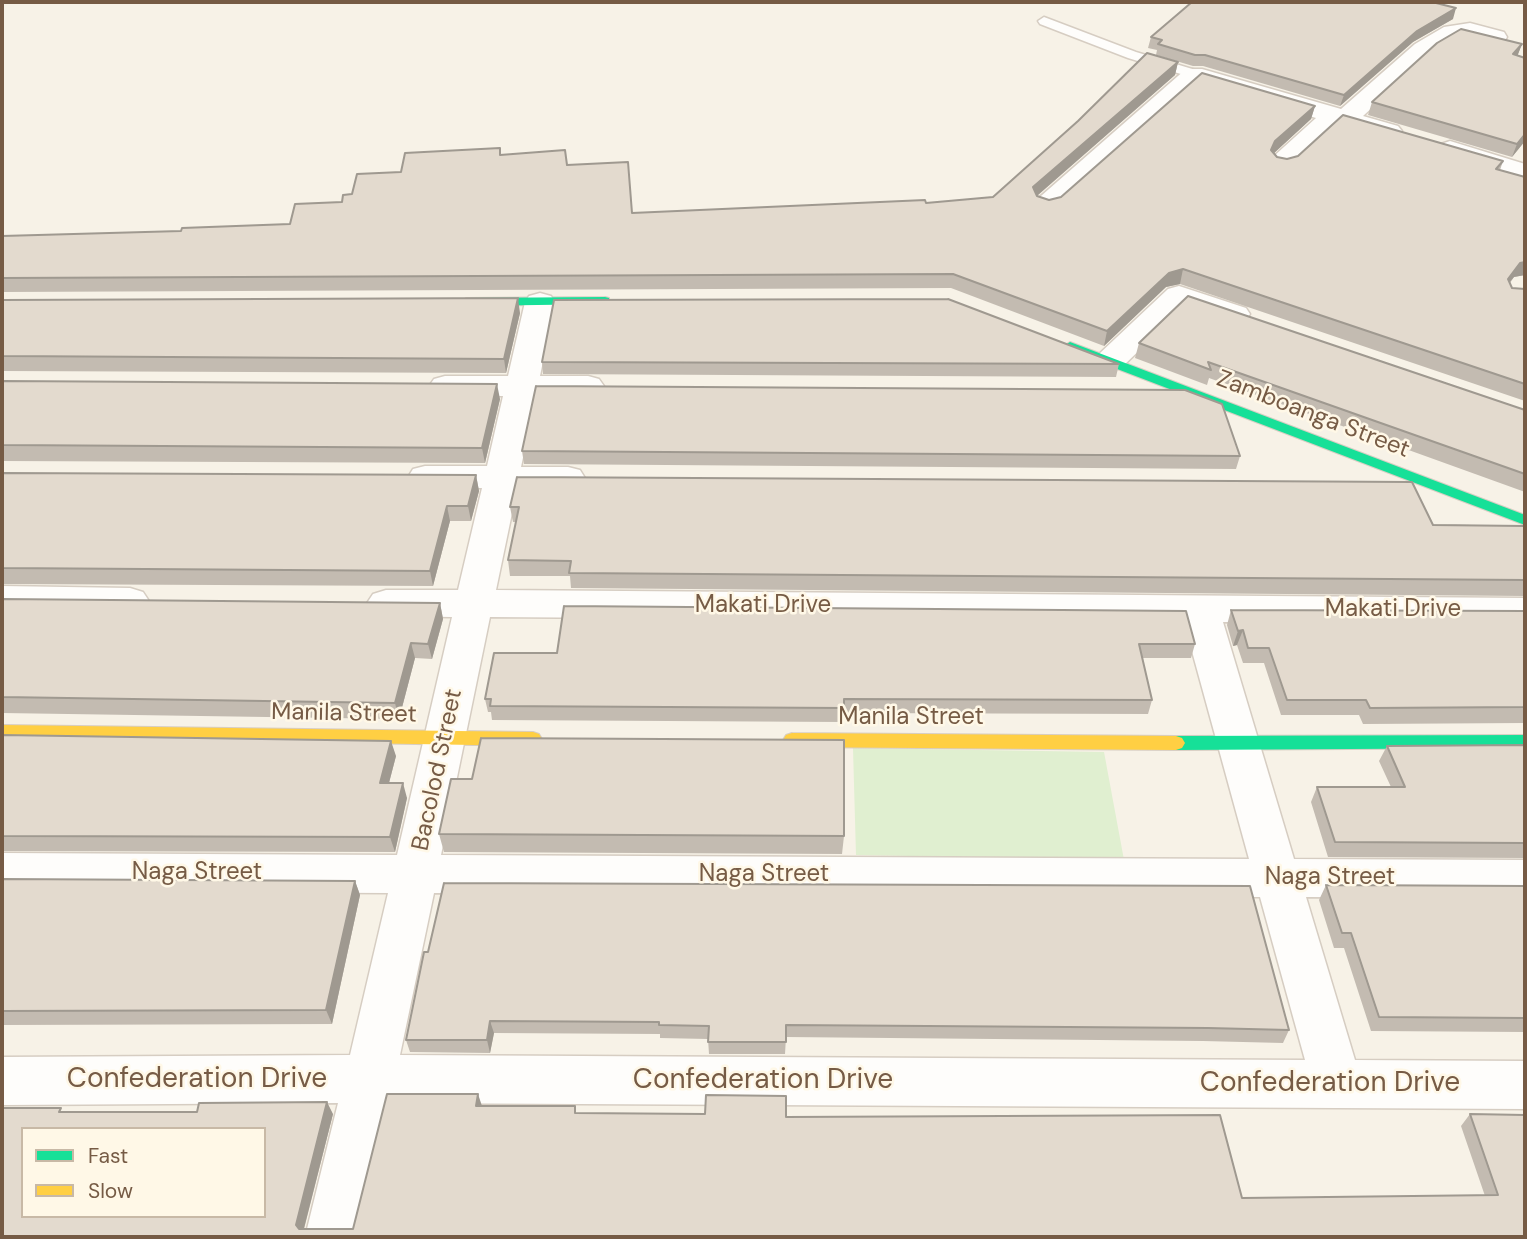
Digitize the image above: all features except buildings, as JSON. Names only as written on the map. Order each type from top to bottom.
[{"type":"street","points":[[1283,162],[1423,49],[1452,32],[1471,30],[1496,37]]},
{"type":"street","points":[[1047,203],[1195,74],[1525,172]]},
{"type":"street","points":[[1104,375],[1179,295],[1256,321]]},
{"type":"street","points":[[443,302],[622,301]]},
{"type":"street","name":"Bacolod Street","points":[[332,1237],[370,1079],[540,302]]},
{"type":"street","points":[[1049,338],[1104,375],[1181,390]]},
{"type":"street","points":[[412,385],[618,387]]},
{"type":"street","name":"Zamboanga Street","points":[[1181,390],[1525,520]]},
{"type":"street","points":[[391,477],[599,478]]},
{"type":"street","points":[[1348,483],[1431,484]]},
{"type":"street","points":[[2,599],[168,601]]},
{"type":"street","name":"Makati Drive","points":[[349,603],[1525,611]]},
{"type":"street","points":[[1200,610],[1337,1084]]},
{"type":"street","name":"Manila Street","points":[[2,731],[556,739]]},
{"type":"street","name":"Manila Street","points":[[779,740],[1239,743],[1525,741]]},
{"type":"street","name":"Naga Street","points":[[2,872],[1525,879]]},
{"type":"street","name":"Confederation Drive","points":[[2,1082],[370,1079],[1525,1085]]},
{"type":"lane","points":[[1044,20],[1132,55],[1195,74]]},
{"type":"green space","points":[[853,748],[1104,752],[1124,860],[856,855]]},
{"type":"traffic: fast","points":[[466,302],[605,301]]},
{"type":"traffic: fast","points":[[1070,346],[1525,520]]},
{"type":"traffic: fast","points":[[1176,743],[1525,741]]},
{"type":"traffic: slow","points":[[2,731],[533,739]]},
{"type":"traffic: slow","points":[[792,740],[1176,743]]}]
